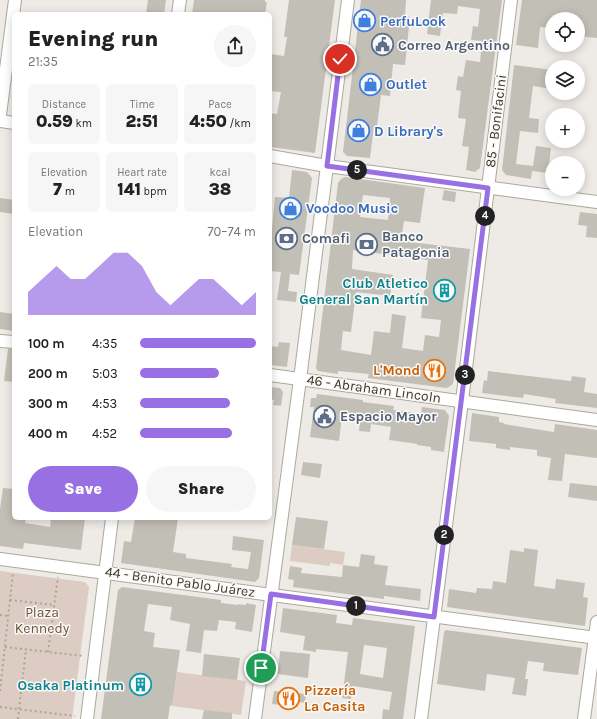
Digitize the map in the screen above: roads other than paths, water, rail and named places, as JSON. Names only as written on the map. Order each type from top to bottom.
[{"type":"street","points":[[13,12],[15,0]]},
{"type":"street","points":[[178,12],[180,0]]},
{"type":"street","points":[[255,719],[348,0]]},
{"type":"street","name":"85 - Bonifacini","points":[[421,719],[511,0]]},
{"type":"street","points":[[0,115],[12,23]]},
{"type":"street","points":[[0,121],[12,123]]},
{"type":"street","points":[[272,156],[327,166],[597,202]]},
{"type":"street","points":[[0,341],[12,342]]},
{"type":"street","name":"46 - Abraham Lincoln","points":[[272,375],[597,420]]},
{"type":"street","points":[[87,719],[112,520]]},
{"type":"street","name":"44 - Benito Pablo Juárez","points":[[0,559],[596,638]]},
{"type":"street","points":[[584,719],[597,622]]},
{"type":"place","name":"PerfuLook","points":[[364,21]]},
{"type":"place","name":"Correo Argentino","points":[[382,45]]},
{"type":"place","name":"Outlet","points":[[371,84]]},
{"type":"place","name":"D Library's","points":[[359,131]]},
{"type":"place","name":"Voodoo Music","points":[[291,208]]},
{"type":"place","name":"Comafi","points":[[287,238]]},
{"type":"place","name":"Banco Patagonia","points":[[366,244]]},
{"type":"place","name":"Club Atletico General San Martín","points":[[444,291]]},
{"type":"place","name":"L'Mond","points":[[435,370]]},
{"type":"place","name":"Espacio Mayor","points":[[325,416]]},
{"type":"place","name":"Osaka Platinum","points":[[140,685]]},
{"type":"place","name":"Pizzería La Casita","points":[[289,698]]},
{"type":"park label","name":"Plaza Kennedy","points":[[42,620]]}]
